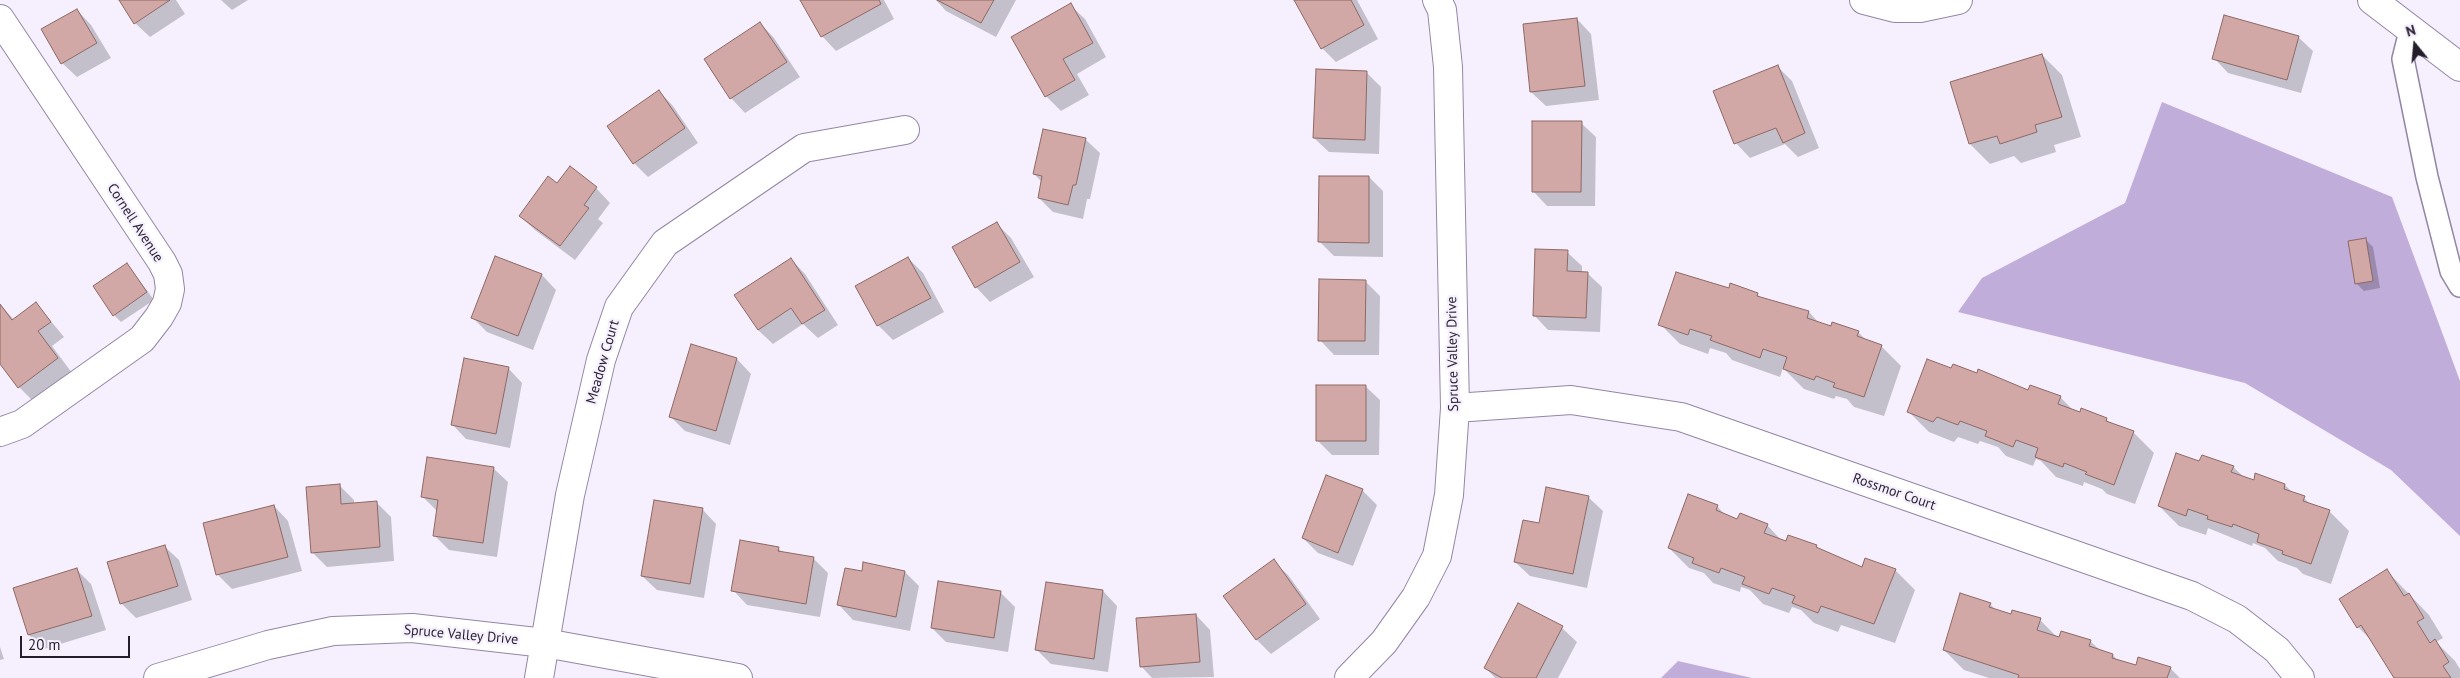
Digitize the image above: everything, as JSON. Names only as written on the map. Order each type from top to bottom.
[{"type":"street","name":"Spruce Valley Drive","points":[[1349,678],[1384,642],[1416,596],[1437,556],[1448,495],[1455,408],[1448,66],[1442,10],[1437,0]]},
{"type":"street","points":[[1864,0],[1895,8],[1920,8],[1958,0]]},
{"type":"street","points":[[2372,0],[2460,67]]},
{"type":"street","name":"Cornell Avenue","points":[[0,19],[162,262],[168,274],[170,289],[167,303],[142,339],[22,424],[0,432]]},
{"type":"street","name":"Meadow Court","points":[[539,678],[570,495],[601,360],[619,307],[665,243],[804,148],[906,130]]},
{"type":"street","name":"Rossmor Court","points":[[1455,408],[1571,400],[1680,417],[2192,596],[2237,619],[2277,650],[2300,678]]},
{"type":"street","name":"Spruce Valley Drive","points":[[158,678],[268,645],[333,631],[412,628],[545,643],[738,678]]},
{"type":"lane","points":[[2410,30],[2403,59],[2427,177],[2451,271],[2460,286]]},
{"type":"shaded area","points":[[2162,102],[2392,197],[2460,381],[2460,536],[2391,470],[2245,383],[1958,312],[1982,278],[2125,203]]},
{"type":"shaded area","points":[[1678,661],[1752,678],[1661,678]]},
{"type":"building","points":[[119,0],[170,0],[134,24]]},
{"type":"building","points":[[800,0],[879,0],[881,4],[821,37]]},
{"type":"building","points":[[937,0],[994,0],[981,23]]},
{"type":"building","points":[[1294,0],[1351,0],[1364,25],[1321,49]]},
{"type":"building","points":[[1071,3],[1093,43],[1063,59],[1075,80],[1045,97],[1011,37]]},
{"type":"building","points":[[77,9],[97,43],[61,64],[41,29]]},
{"type":"building","points":[[2224,15],[2299,36],[2287,80],[2212,59]]},
{"type":"building","points":[[1577,18],[1585,86],[1530,92],[1523,24]]},
{"type":"building","points":[[760,22],[787,62],[730,99],[704,59]]},
{"type":"building","points":[[2042,54],[2062,117],[2035,125],[2037,132],[2000,144],[1997,136],[1969,144],[1950,82]]},
{"type":"building","points":[[1778,65],[1805,133],[1783,143],[1776,128],[1734,144],[1713,91]]},
{"type":"building","points":[[1316,69],[1367,71],[1365,140],[1313,138]]},
{"type":"building","points":[[659,90],[685,128],[633,164],[607,126]]},
{"type":"building","points":[[1532,121],[1582,121],[1581,192],[1532,192]]},
{"type":"building","points":[[1043,129],[1086,138],[1076,185],[1073,185],[1068,205],[1038,198],[1042,176],[1033,174]]},
{"type":"building","points":[[570,166],[597,187],[584,205],[589,208],[560,246],[519,216],[548,176],[557,183]]},
{"type":"building","points":[[1319,176],[1369,176],[1369,243],[1318,242]]},
{"type":"building","points":[[997,222],[1020,262],[975,288],[952,247]]},
{"type":"building","points":[[2366,238],[2373,281],[2355,284],[2348,241]]},
{"type":"building","points":[[1535,249],[1568,250],[1567,271],[1588,272],[1586,318],[1533,316]]},
{"type":"building","points":[[495,256],[542,274],[518,336],[471,318]]},
{"type":"building","points":[[908,257],[931,298],[877,326],[855,286]]},
{"type":"building","points":[[791,258],[825,310],[802,324],[791,308],[758,330],[734,295]]},
{"type":"building","points":[[127,263],[147,292],[113,316],[93,286]]},
{"type":"building","points":[[1676,272],[1729,288],[1730,283],[1758,293],[1757,296],[1809,311],[1807,318],[1831,326],[1832,322],[1859,331],[1857,336],[1882,345],[1864,397],[1833,387],[1835,383],[1816,376],[1814,380],[1783,369],[1787,357],[1763,349],[1760,358],[1710,340],[1712,336],[1690,329],[1688,335],[1658,325]]},
{"type":"building","points":[[1319,279],[1366,280],[1365,341],[1318,341]]},
{"type":"building","points":[[36,302],[51,322],[38,331],[58,358],[18,388],[0,364],[0,304],[12,320]]},
{"type":"building","points":[[691,344],[737,358],[716,431],[669,417]]},
{"type":"building","points":[[464,358],[509,367],[496,434],[451,425]]},
{"type":"building","points":[[1927,359],[1951,368],[1953,364],[1977,373],[1978,369],[2028,390],[2030,385],[2061,396],[2058,404],[2080,412],[2081,408],[2107,418],[2106,421],[2134,431],[2114,485],[2085,474],[2087,472],[2064,463],[2063,467],[2035,457],[2038,448],[2016,440],[2013,447],[1985,436],[1987,431],[1960,421],[1958,425],[1937,417],[1933,422],[1907,412]]},
{"type":"building","points":[[1316,385],[1366,385],[1366,441],[1316,441]]},
{"type":"building","points":[[2176,453],[2199,461],[2202,455],[2234,466],[2231,472],[2254,480],[2255,473],[2285,484],[2284,489],[2305,496],[2303,501],[2330,510],[2311,564],[2282,554],[2283,551],[2257,542],[2259,534],[2233,524],[2232,527],[2207,519],[2208,516],[2188,509],[2186,516],[2158,506]]},
{"type":"building","points":[[427,457],[494,467],[483,543],[433,536],[438,500],[421,497]]},
{"type":"building","points":[[1326,475],[1363,489],[1338,553],[1302,538]]},
{"type":"building","points":[[340,484],[341,504],[377,501],[380,547],[311,553],[306,487]]},
{"type":"building","points":[[1546,487],[1589,496],[1573,574],[1514,562],[1523,520],[1539,523]]},
{"type":"building","points":[[1688,494],[1718,505],[1716,510],[1737,519],[1740,513],[1768,524],[1764,533],[1786,541],[1788,535],[1817,545],[1816,547],[1862,567],[1865,558],[1896,569],[1874,624],[1821,606],[1818,613],[1792,603],[1795,596],[1772,588],[1769,594],[1742,584],[1745,577],[1721,568],[1719,573],[1692,563],[1694,558],[1668,548]]},
{"type":"building","points":[[654,500],[703,508],[690,584],[641,576]]},
{"type":"building","points":[[274,505],[288,557],[216,575],[203,523]]},
{"type":"building","points":[[740,540],[779,547],[778,551],[814,557],[806,604],[731,591]]},
{"type":"building","points":[[165,545],[178,586],[120,604],[107,562]]},
{"type":"building","points":[[1274,559],[1306,604],[1256,640],[1223,596]]},
{"type":"building","points":[[863,562],[905,571],[896,617],[837,605],[845,568],[862,571]]},
{"type":"building","points":[[77,568],[92,616],[28,635],[13,588]]},
{"type":"building","points":[[2387,569],[2404,596],[2409,593],[2424,618],[2417,622],[2430,643],[2435,639],[2449,662],[2443,666],[2451,678],[2394,678],[2361,625],[2357,628],[2339,599]]},
{"type":"building","points":[[938,581],[1001,591],[994,638],[931,628]]},
{"type":"building","points":[[1046,582],[1103,590],[1094,659],[1035,650]]},
{"type":"building","points":[[1960,593],[1991,603],[1989,607],[2011,614],[2012,610],[2041,618],[2037,630],[2059,637],[2061,631],[2091,640],[2089,646],[2113,654],[2112,658],[2136,665],[2138,657],[2171,667],[2167,678],[2018,678],[2019,675],[1943,650]]},
{"type":"building","points":[[1518,603],[1563,626],[1536,678],[1502,678],[1484,668]]},
{"type":"building","points":[[1196,614],[1200,662],[1140,667],[1136,618]]}]
